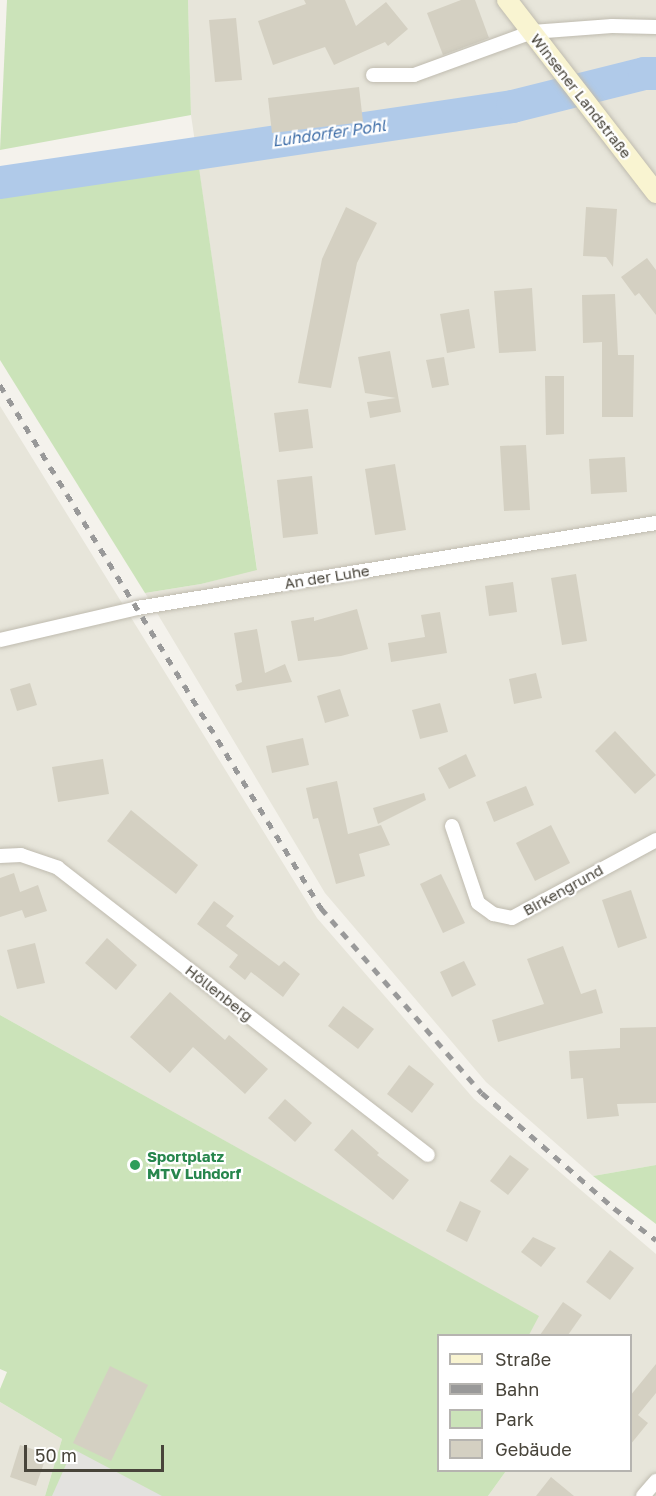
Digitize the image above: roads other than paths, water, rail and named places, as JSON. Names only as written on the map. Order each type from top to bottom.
[{"type":"main road","name":"Winsener Landstraße","points":[[507,0],[656,193]]},
{"type":"street","points":[[373,75],[414,75],[532,32],[612,26],[656,27]]},
{"type":"street","name":"An der Luhe","points":[[0,640],[137,608],[656,523]]},
{"type":"street","name":"Birkengrund","points":[[452,826],[478,903],[493,914],[512,918],[656,840]]},
{"type":"street","name":"Höllenberg","points":[[0,856],[21,855],[58,868],[428,1155]]},
{"type":"street","points":[[643,1496],[656,1481]]},
{"type":"waterway","name":"Luhdorfer Pohl","points":[[0,182],[512,106],[644,73],[656,73]]},
{"type":"railway","points":[[0,385],[321,908],[482,1093],[614,1208],[656,1240]]},
{"type":"place","name":"Sportplatz MTV Luhdorf","points":[[135,1165]]}]
